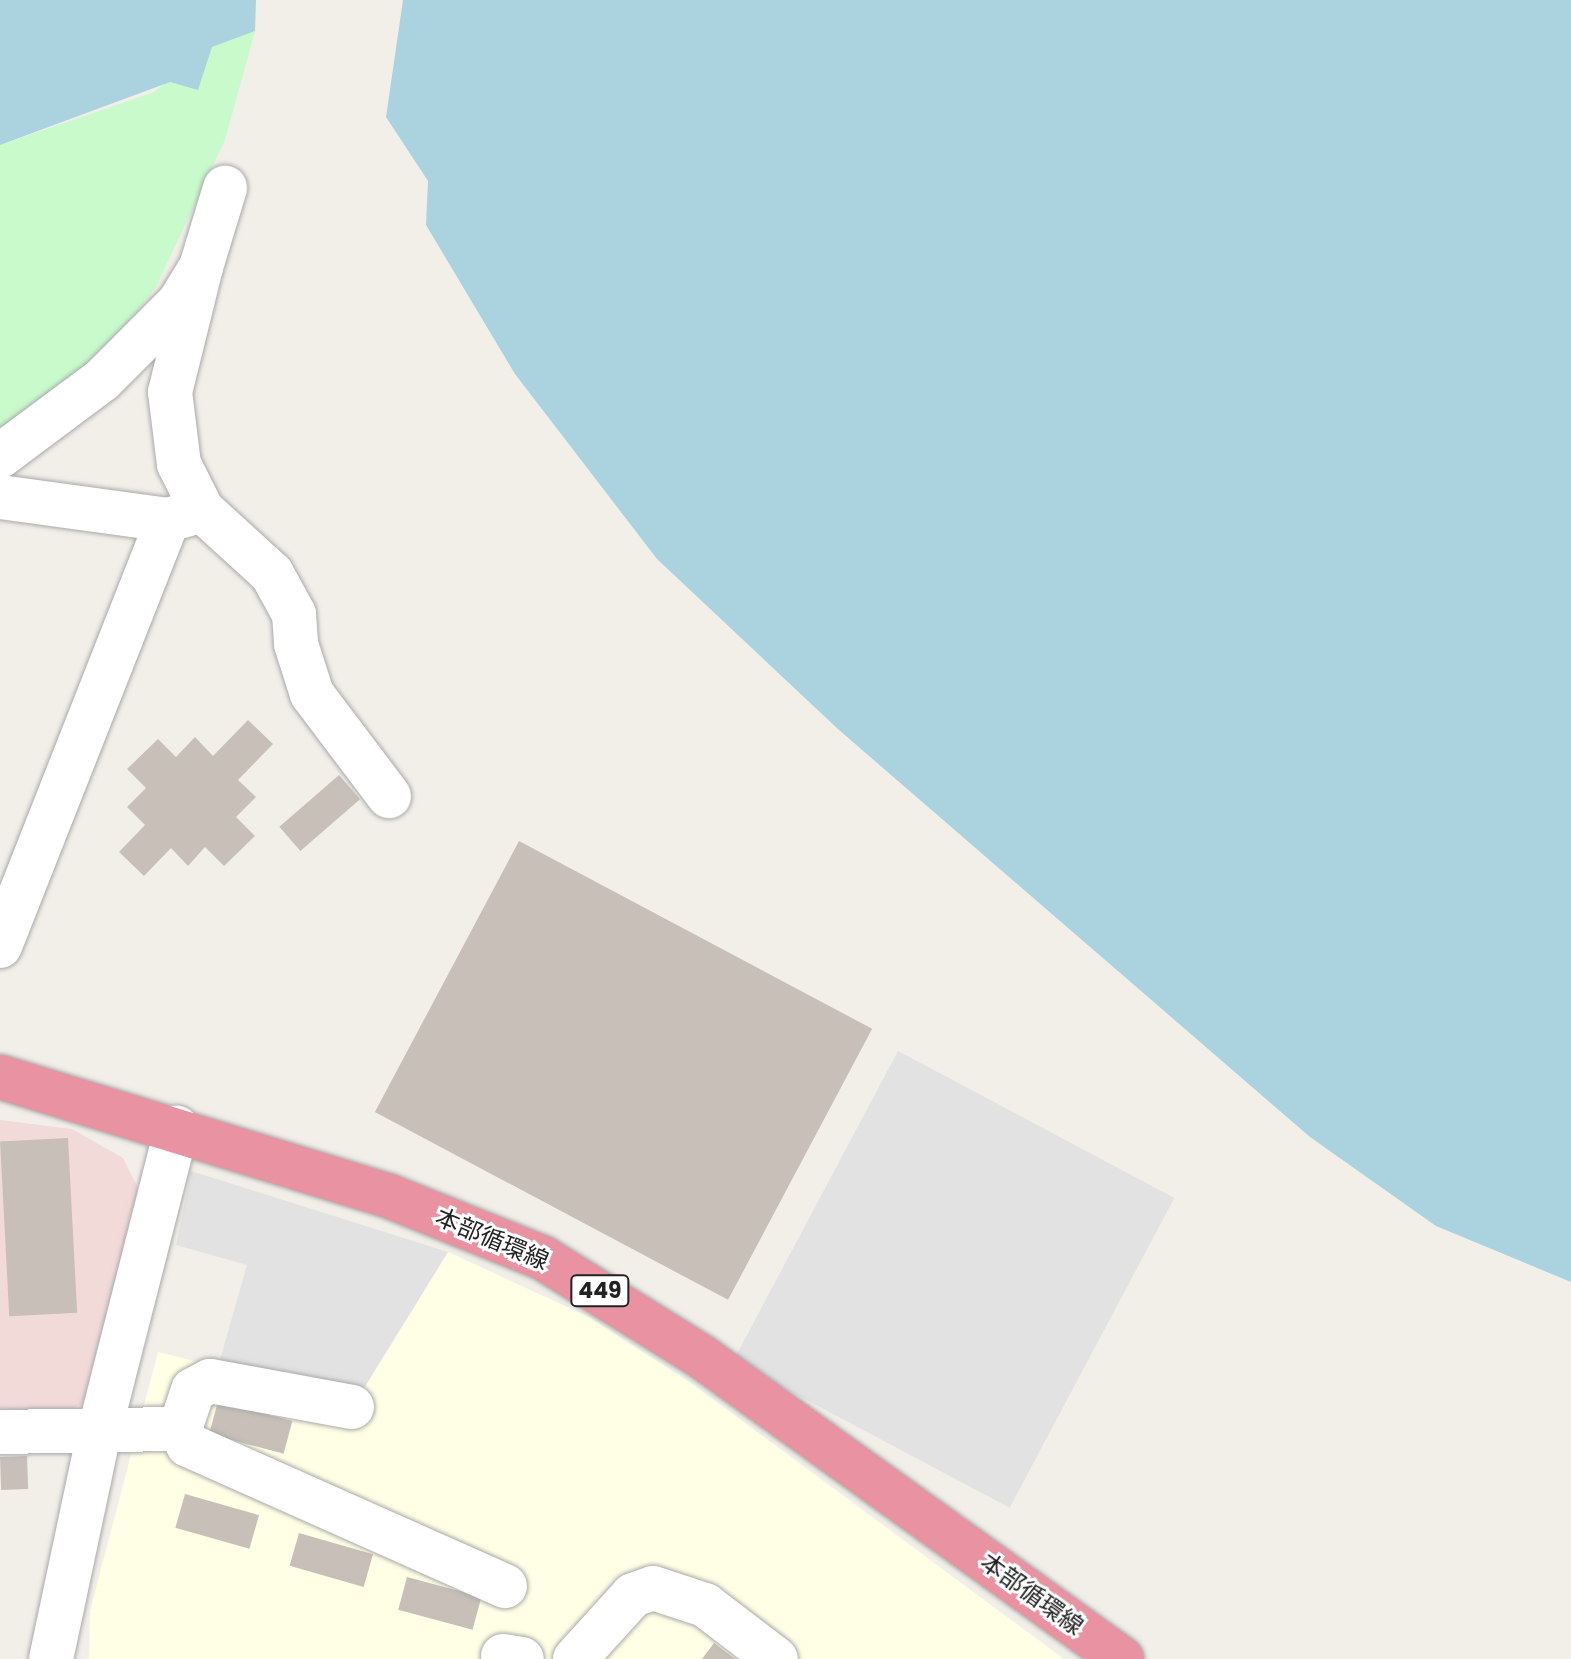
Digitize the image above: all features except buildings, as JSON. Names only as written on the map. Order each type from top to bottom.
[{"type":"highway","name":"本部循環線","points":[[0,1077],[177,1128],[389,1196],[504,1240],[570,1274],[702,1357],[1122,1659]]},
{"type":"street","points":[[0,946],[185,515],[170,424],[170,392],[201,267],[225,188]]},
{"type":"street","points":[[0,456],[102,380],[179,303],[201,267]]},
{"type":"street","points":[[0,497],[185,515],[272,574],[294,614],[296,644],[312,694],[389,796]]},
{"type":"street","points":[[51,1659],[100,1429],[177,1128]]},
{"type":"street","points":[[352,1407],[210,1381],[193,1390],[180,1429],[188,1445],[505,1586]]},
{"type":"street","points":[[0,1432],[180,1429]]},
{"type":"street","points":[[575,1659],[633,1595],[653,1588],[705,1605],[776,1659]]},
{"type":"shaded area","points":[[898,1051],[1174,1198],[1010,1508],[733,1361]]},
{"type":"shaded area","points":[[0,1120],[72,1129],[123,1158],[139,1190],[83,1403],[61,1416],[0,1416]]},
{"type":"shaded area","points":[[191,1171],[448,1252],[356,1401],[218,1367],[247,1265],[176,1245]]},
{"type":"shaded area","points":[[448,1252],[589,1317],[691,1383],[1064,1659],[89,1659],[90,1611],[158,1352],[356,1401]]},
{"type":"green space","points":[[255,31],[225,140],[156,287],[94,366],[0,433],[0,145],[154,92],[212,47]]},
{"type":"water","points":[[0,0],[256,0],[255,31],[212,47],[198,90],[170,82],[0,145]]},
{"type":"water","points":[[403,0],[1571,0],[1571,1282],[1436,1226],[1310,1137],[839,730],[657,559],[515,374],[426,225],[428,181],[386,117]]}]
